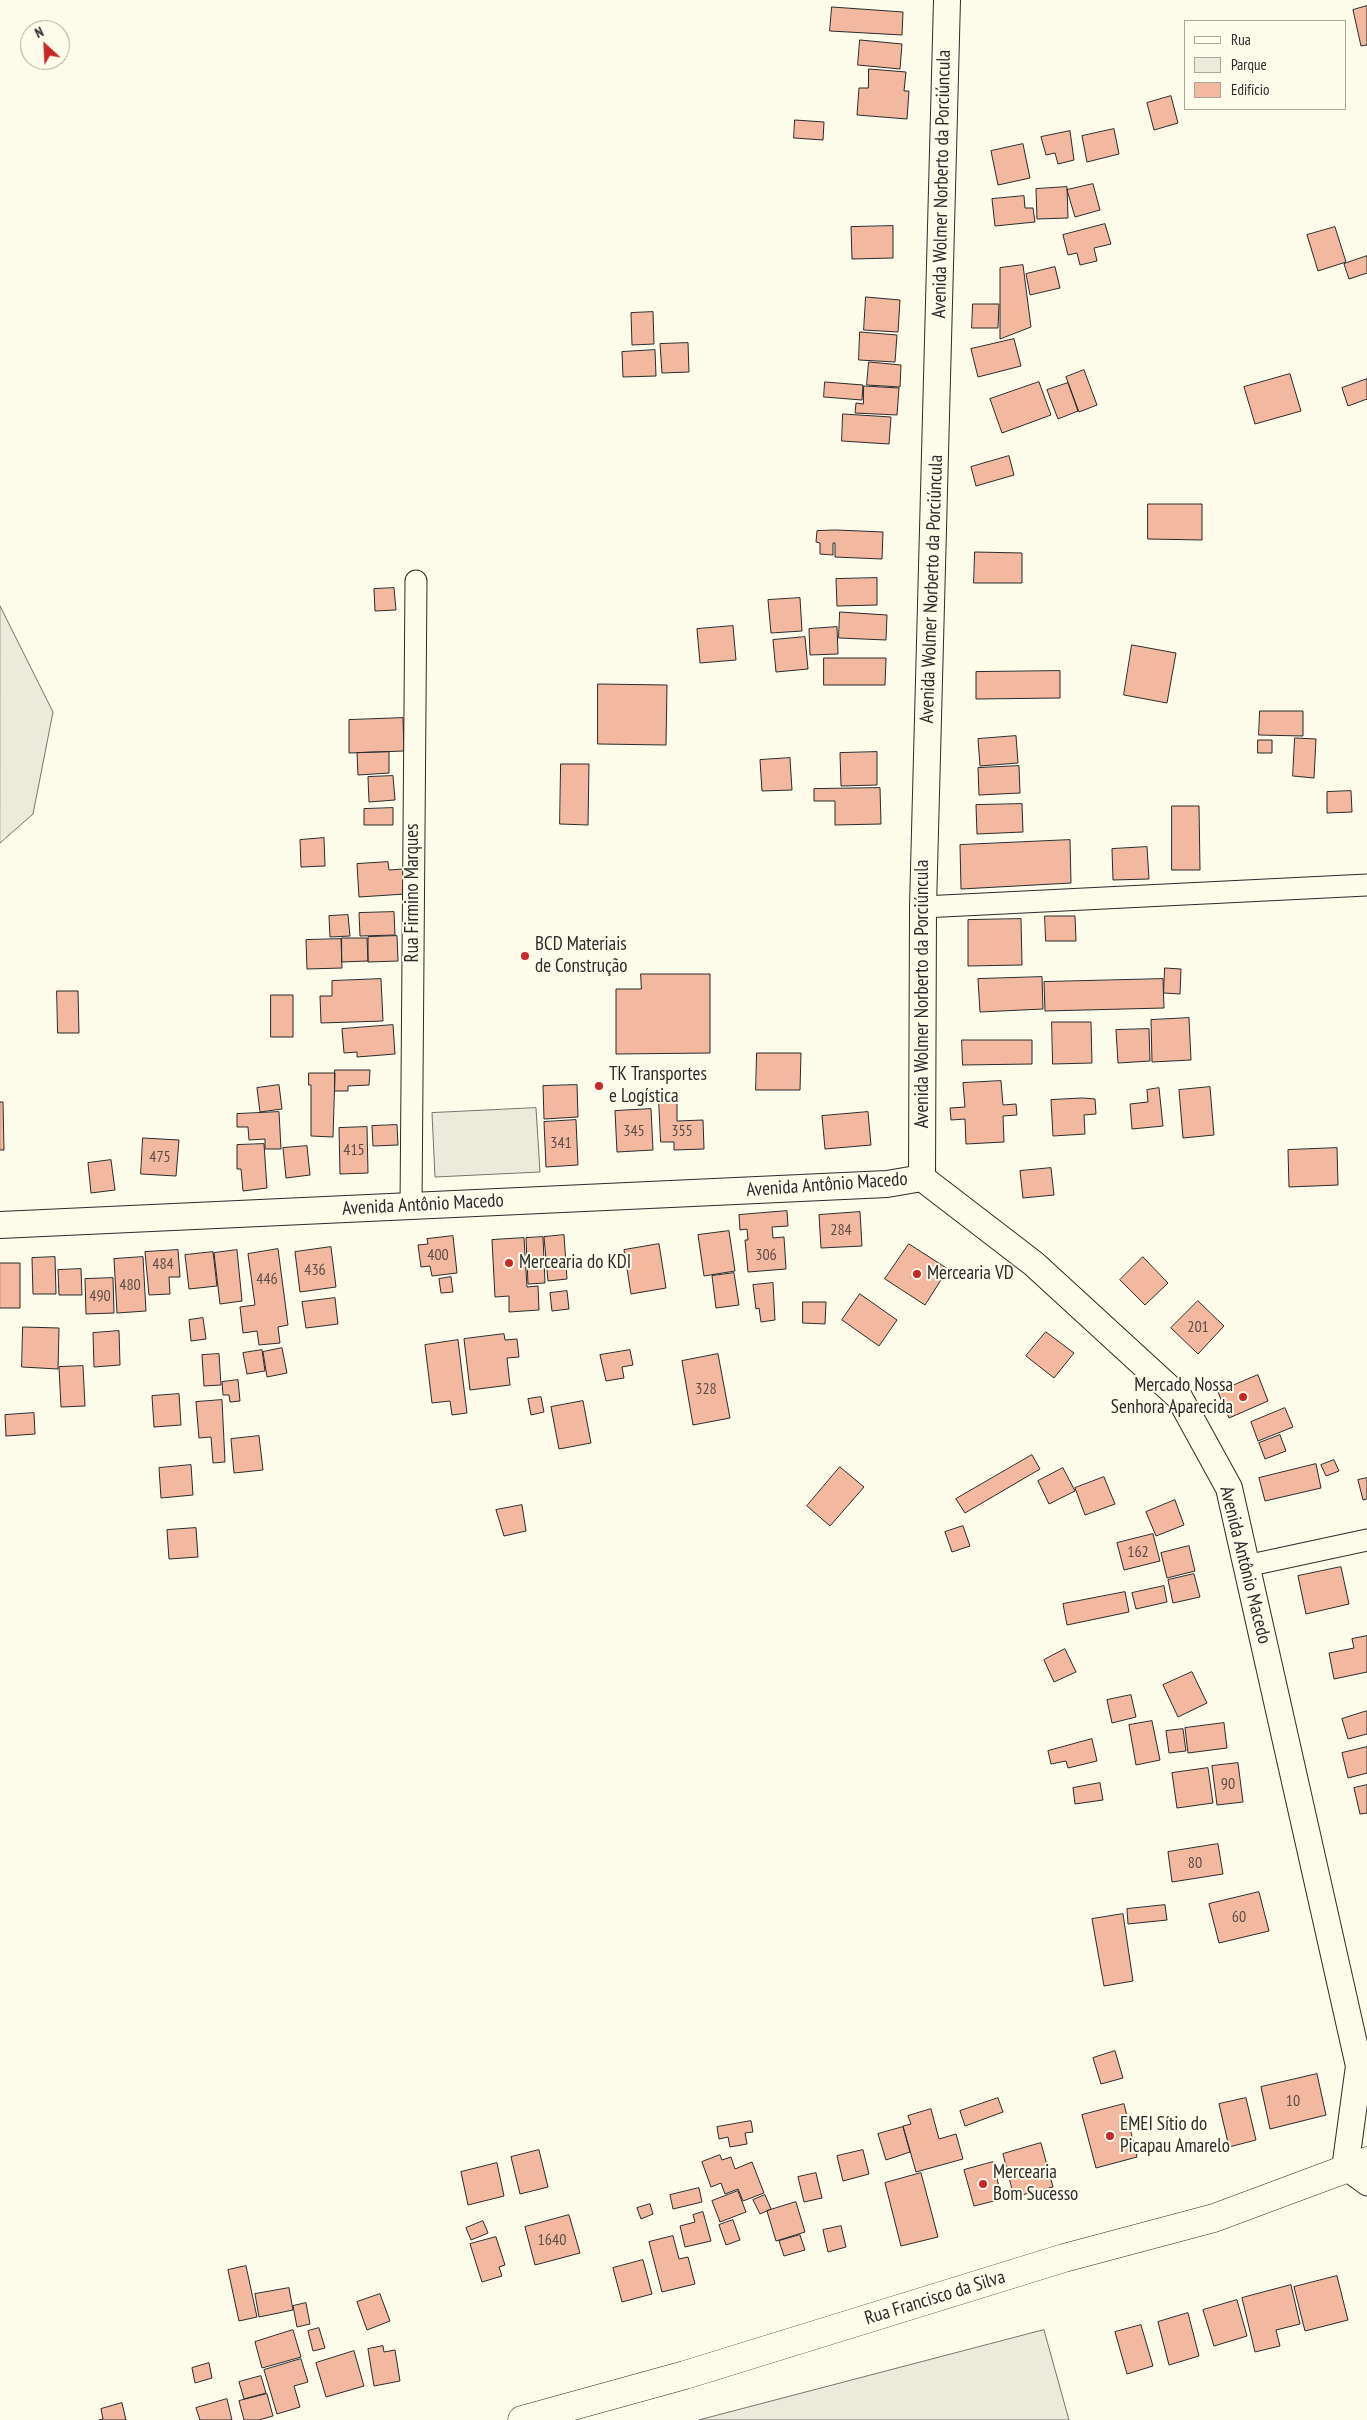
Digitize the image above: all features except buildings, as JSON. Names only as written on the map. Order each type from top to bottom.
[{"type":"main road","name":"Rua Francisco da Silva","points":[[522,2420],[685,2375],[1064,2258],[1214,2218],[1356,2165]]},
{"type":"street","name":"Avenida Wolmer Norberto da Porciúncula","points":[[922,1178],[923,907],[947,0]]},
{"type":"street","name":"Rua Firmino Marques","points":[[411,1206],[416,581]]},
{"type":"street","points":[[923,907],[1367,885]]},
{"type":"street","name":"Avenida Antônio Macedo","points":[[0,1226],[887,1184],[922,1178],[1034,1264],[1179,1397],[1229,1488],[1363,2071],[1356,2165]]},
{"type":"street","points":[[1246,1566],[1367,1540]]},
{"type":"street","points":[[1356,2165],[1367,2184]]},
{"type":"green space","points":[[0,606],[53,712],[33,814],[0,843]]},
{"type":"green space","points":[[1044,2330],[1069,2420],[699,2420]]},
{"type":"shaded area","points":[[536,1108],[540,1172],[435,1177],[432,1113]]},
{"type":"place","name":"BCD Materiais de Construção","points":[[525,956]]},
{"type":"place","name":"TK Transportes e Logística","points":[[599,1086]]},
{"type":"place","name":"Mercearia do KDI","points":[[509,1263]]},
{"type":"place","name":"Mercearia VD","points":[[917,1274]]},
{"type":"place","name":"Mercado Nossa Senhora Aparecida","points":[[1243,1397]]},
{"type":"place","name":"EMEI Sítio do Picapau Amarelo","points":[[1110,2136]]},
{"type":"place","name":"Mercearia Bom Sucesso","points":[[983,2184]]}]
